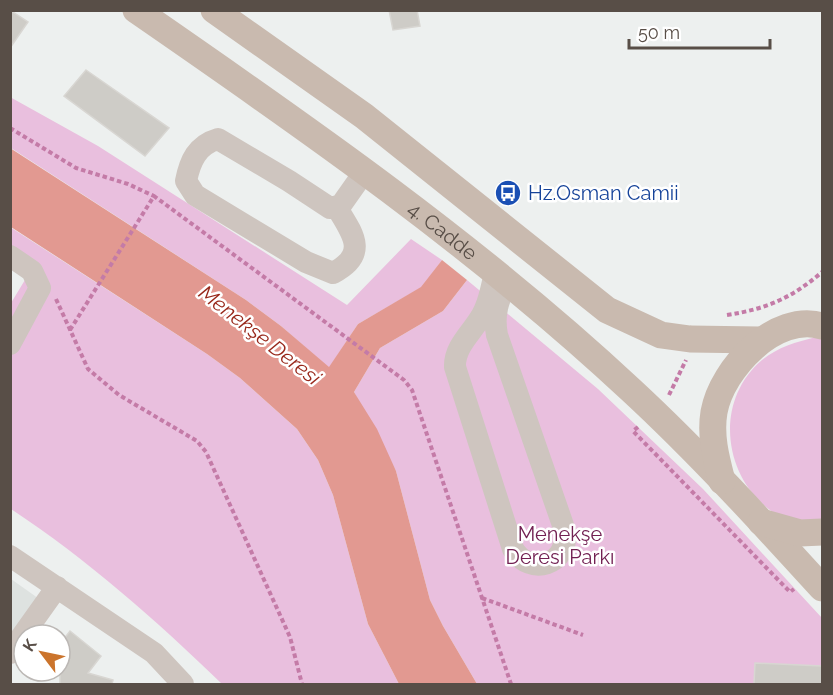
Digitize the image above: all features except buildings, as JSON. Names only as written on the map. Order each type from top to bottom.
[{"type":"main road","name":"4. Cadde","points":[[136,10],[330,144],[501,277],[630,389],[760,521]]},
{"type":"main road","points":[[214,10],[364,116],[607,310],[661,335],[690,339],[759,340],[817,319]]},
{"type":"main road","points":[[723,482],[713,447],[714,412],[726,378],[759,340]]},
{"type":"main road","points":[[760,521],[800,533],[822,532]]},
{"type":"main road","points":[[760,521],[822,588]]},
{"type":"street","points":[[218,140],[330,208],[337,208],[354,232],[356,248],[344,267],[333,273],[306,262],[195,195],[186,181],[190,163],[204,143],[218,140]]},
{"type":"street","points":[[337,208],[365,171]]},
{"type":"street","points":[[10,256],[32,271],[40,288],[10,344]]},
{"type":"street","points":[[501,277],[494,320],[497,335],[566,531],[566,542],[559,557],[543,566],[525,562],[513,549],[455,367],[455,359],[462,344],[485,310],[501,277]]},
{"type":"street","points":[[10,556],[154,652],[183,684]]},
{"type":"street","points":[[10,653],[57,587]]},
{"type":"path","points":[[10,128],[76,168],[128,184],[154,196],[404,380],[412,390],[511,684]]},
{"type":"path","points":[[154,196],[70,330],[88,369],[118,395],[197,441],[206,452],[290,637],[302,684]]},
{"type":"path","points":[[717,316],[765,308],[803,288],[822,272]]},
{"type":"path","points":[[666,401],[677,383],[686,360]]},
{"type":"path","points":[[638,427],[633,432],[790,592],[795,589]]},
{"type":"path","points":[[481,597],[583,634]]},
{"type":"shaded area","points":[[11,579],[42,601],[27,623],[12,623],[11,646]]},
{"type":"green space","points":[[10,97],[98,146],[347,305],[411,239],[442,260],[422,287],[358,324],[329,368],[281,326],[246,300],[11,148]]},
{"type":"green space","points":[[10,227],[207,354],[240,378],[297,429],[318,460],[333,495],[368,624],[399,684],[222,684],[121,592],[11,509],[11,303],[31,270],[11,256]]},
{"type":"green space","name":"Menekşe Deresi Parkı","points":[[467,280],[598,389],[703,489],[822,618],[822,684],[477,684],[430,600],[396,471],[354,392],[380,348],[443,311]]},
{"type":"green space","points":[[816,337],[822,338],[822,528],[791,522],[769,510],[752,492],[739,472],[732,449],[730,425],[734,401],[745,379],[762,360],[781,348]]},
{"type":"water","name":"Menekşe Deresi","points":[[10,148],[246,300],[329,367],[358,324],[421,287],[442,260],[467,280],[443,311],[380,348],[354,392],[377,429],[396,471],[430,600],[477,684],[399,684],[368,624],[333,495],[318,460],[297,429],[240,378],[207,354],[11,227]]},
{"type":"place","name":"Hz.Osman Camii","points":[[508,193]]}]
